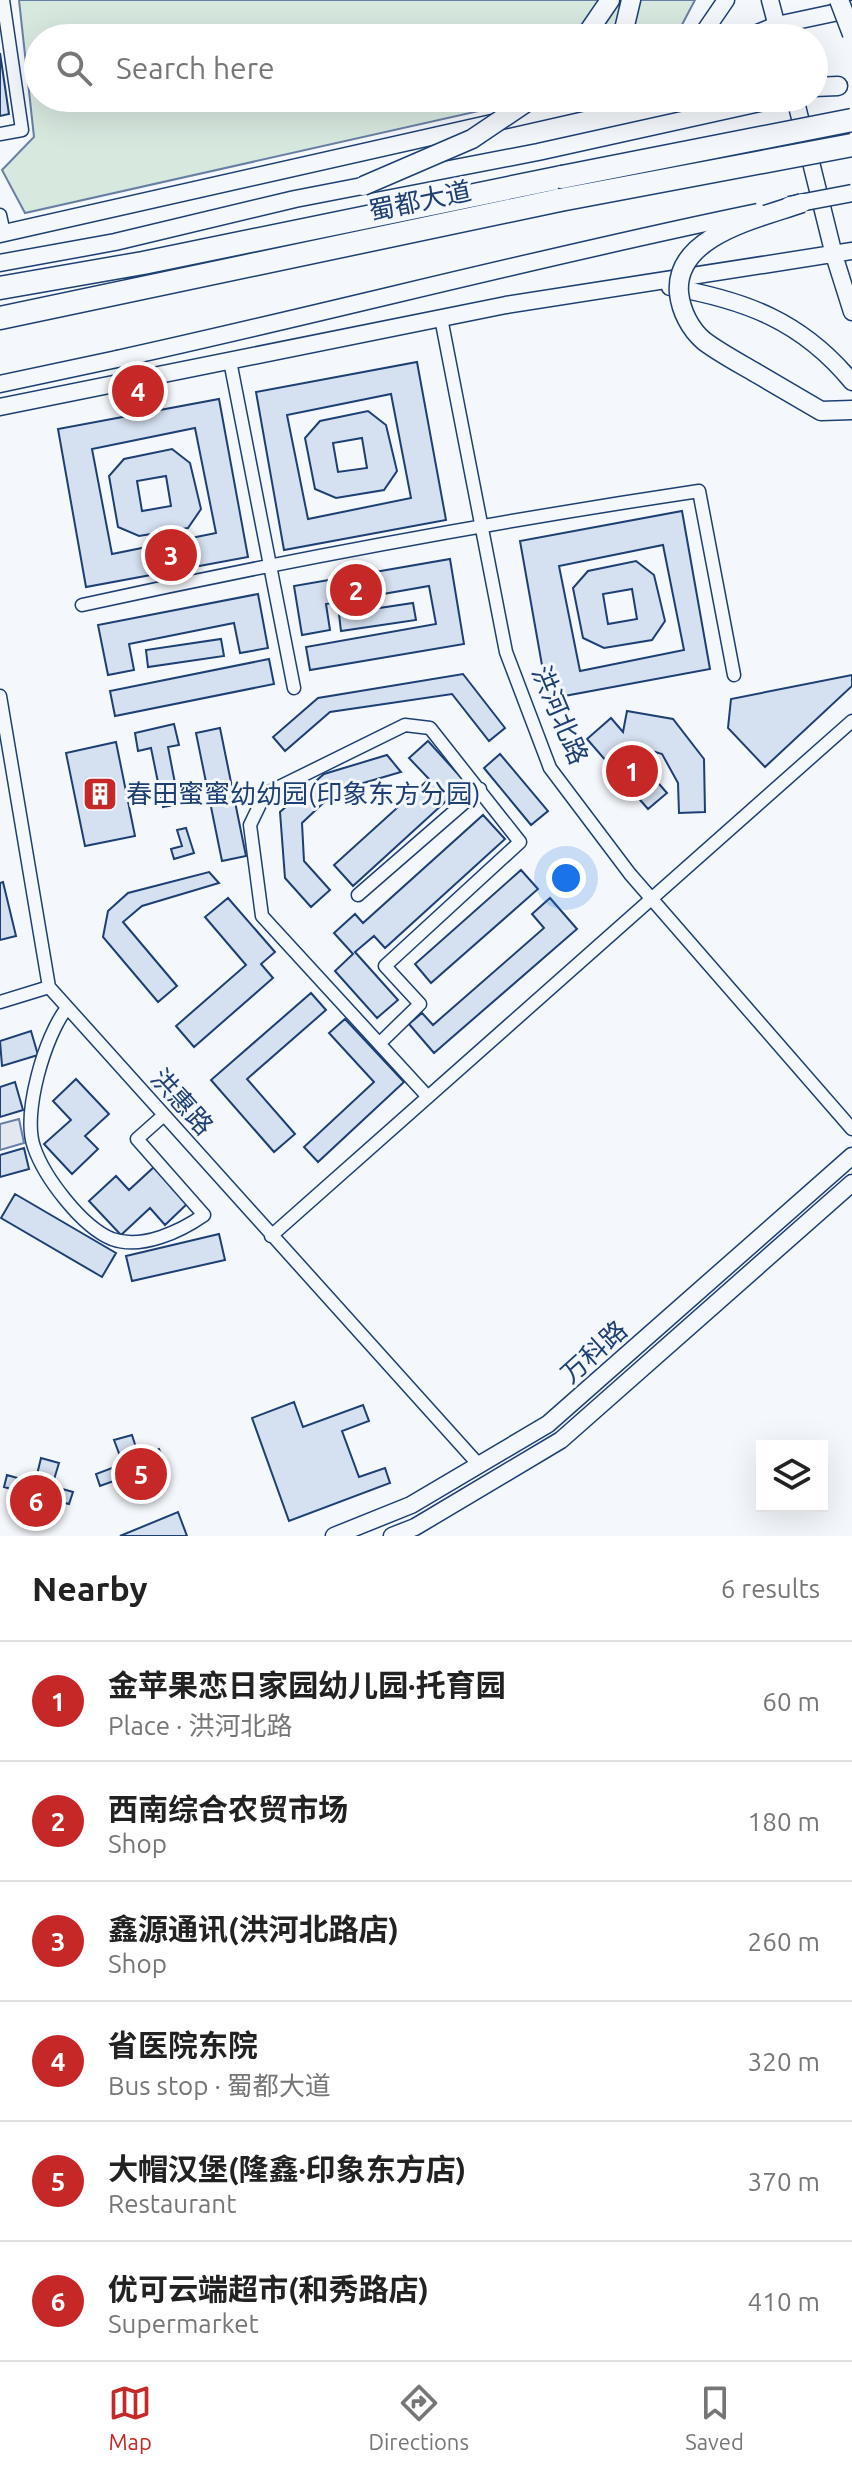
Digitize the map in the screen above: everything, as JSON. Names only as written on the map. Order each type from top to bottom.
[{"type":"highway","name":"蜀都大道","points":[[0,288],[143,263],[852,120]]},
{"type":"highway","name":"蜀都大道","points":[[0,318],[560,200],[852,145]]},
{"type":"main road","points":[[594,24],[610,0]]},
{"type":"main road","points":[[625,24],[631,0]]},
{"type":"main road","points":[[710,24],[726,0]]},
{"type":"main road","points":[[770,0],[776,24]]},
{"type":"main road","points":[[839,0],[852,34]]},
{"type":"main road","points":[[804,24],[852,11],[849,0]]},
{"type":"main road","points":[[363,186],[472,139],[512,112]]},
{"type":"main road","points":[[2,234],[541,112]]},
{"type":"main road","points":[[0,263],[115,242],[363,186],[719,112]]},
{"type":"main road","points":[[798,112],[834,255],[852,312]]},
{"type":"main road","points":[[0,384],[347,308],[591,246],[852,193]]},
{"type":"main road","points":[[802,203],[737,227],[695,249],[684,264],[678,285],[680,305],[691,327],[704,340],[809,406],[836,413],[852,410]]},
{"type":"main road","points":[[0,407],[441,318],[852,251]]},
{"type":"main road","points":[[645,283],[727,297],[765,313],[805,335],[852,382]]},
{"type":"main road","name":"万科路","points":[[334,1536],[411,1505],[548,1424],[852,1156]]},
{"type":"main road","name":"万科路","points":[[392,1536],[415,1527],[561,1440],[852,1183]]},
{"type":"street","points":[[0,134],[22,130],[3,0]]},
{"type":"street","points":[[0,215],[2,234]]},
{"type":"street","name":"洪河北路","points":[[441,318],[506,652],[550,768],[651,899],[852,1129]]},
{"type":"street","points":[[230,361],[294,688]]},
{"type":"street","points":[[82,605],[268,564],[480,525],[699,491],[734,675]]},
{"type":"street","points":[[0,696],[49,987],[0,1002]]},
{"type":"street","points":[[271,1236],[852,721]]},
{"type":"street","points":[[380,1043],[420,1004],[385,966],[520,842],[430,728],[405,725],[265,794],[255,808],[250,825],[262,916],[428,1097]]},
{"type":"street","points":[[358,895],[480,789]]},
{"type":"street","name":"洪惠路","points":[[49,987],[479,1465]]},
{"type":"street","points":[[67,1008],[59,1018],[38,1080],[31,1118],[33,1146],[49,1180],[76,1211],[112,1239],[145,1241],[184,1228],[204,1215],[137,1139],[164,1115]]},
{"type":"shaded area","points":[[19,0],[695,0],[682,24],[24,24],[24,46]]},
{"type":"shaded area","points":[[31,112],[475,112],[25,213],[2,170],[34,137]]},
{"type":"shaded area","points":[[19,1119],[24,1143],[0,1150],[0,1124]]},
{"type":"building","points":[[0,53],[9,114],[0,116]]},
{"type":"building","points":[[417,362],[446,520],[284,550],[256,392]],"holes":[[[391,394],[411,498],[308,519],[287,415]]]},
{"type":"building","points":[[219,399],[248,557],[86,587],[58,429]],"holes":[[[195,428],[216,533],[112,554],[92,449]]]},
{"type":"building","points":[[368,411],[386,425],[397,471],[384,490],[336,498],[315,489],[305,438],[320,421]],"holes":[[[362,438],[367,468],[338,472],[333,443]]]},
{"type":"building","points":[[172,449],[190,463],[201,509],[188,528],[139,536],[118,527],[109,476],[124,459]],"holes":[[[166,476],[171,506],[142,511],[137,481]]]},
{"type":"building","points":[[682,511],[710,669],[548,699],[520,541]],"holes":[[[663,545],[684,650],[580,671],[559,566]]]},
{"type":"building","points":[[450,559],[464,644],[310,670],[306,647],[436,624],[429,586],[326,604],[330,630],[302,635],[294,586]]},
{"type":"building","points":[[636,561],[654,575],[665,621],[652,640],[604,648],[583,638],[573,588],[588,571]],"holes":[[[632,589],[637,619],[608,624],[603,594]]]},
{"type":"building","points":[[258,594],[268,648],[240,653],[234,623],[129,644],[134,670],[108,675],[98,625]]},
{"type":"building","points":[[413,603],[416,620],[341,631],[339,614]]},
{"type":"building","points":[[221,639],[224,656],[148,667],[146,650]]},
{"type":"building","points":[[269,659],[274,684],[115,716],[110,691]]},
{"type":"building","points":[[463,674],[505,728],[489,741],[452,694],[330,712],[285,751],[273,737],[318,698]]},
{"type":"building","points":[[852,675],[852,686],[765,767],[728,728],[731,699]]},
{"type":"building","points":[[627,711],[673,719],[704,759],[705,812],[679,813],[678,783],[662,754],[633,745],[631,752],[667,793],[648,809],[587,739],[611,718],[623,732]]},
{"type":"building","points":[[174,724],[179,745],[168,747],[179,804],[163,807],[151,748],[138,751],[135,733]]},
{"type":"building","points":[[220,728],[246,856],[222,861],[196,733]]},
{"type":"building","points":[[428,741],[466,783],[353,886],[334,865],[429,779],[409,758]]},
{"type":"building","name":"春田蜜蜜幼幼园(印象东方分园)","points":[[116,742],[135,836],[85,846],[66,753]]},
{"type":"building","points":[[500,754],[548,811],[531,825],[484,768]]},
{"type":"building","points":[[387,755],[401,772],[336,791],[302,823],[304,861],[330,890],[311,907],[285,878],[280,812],[324,774]]},
{"type":"building","points":[[483,815],[505,839],[385,948],[374,936],[355,952],[398,1000],[377,1018],[335,971],[353,954],[334,933],[355,914],[363,923]]},
{"type":"building","points":[[186,828],[194,853],[174,859],[171,849],[182,846],[177,830]]},
{"type":"building","points":[[521,870],[538,889],[431,983],[415,964]]},
{"type":"building","points":[[209,872],[219,883],[142,906],[123,922],[177,986],[158,1002],[103,937],[108,911],[128,893]]},
{"type":"building","points":[[3,882],[16,936],[0,940],[0,883]]},
{"type":"building","points":[[228,898],[275,952],[261,964],[273,978],[194,1047],[176,1026],[246,965],[205,917]]},
{"type":"building","points":[[550,898],[577,929],[434,1053],[409,1024],[422,1013],[433,1025],[544,928],[532,914]]},
{"type":"building","points":[[311,993],[326,1010],[247,1079],[295,1134],[274,1152],[211,1080]]},
{"type":"building","points":[[345,1019],[404,1082],[318,1162],[304,1147],[374,1082],[329,1033]]},
{"type":"building","points":[[31,1031],[38,1055],[2,1066],[0,1041]]},
{"type":"building","points":[[76,1079],[109,1114],[85,1136],[98,1149],[72,1174],[44,1144],[71,1120],[53,1101]]},
{"type":"building","points":[[15,1082],[23,1110],[0,1117],[0,1087]]},
{"type":"building","points":[[24,1148],[29,1169],[0,1177],[0,1155]]},
{"type":"building","points":[[154,1167],[188,1203],[165,1225],[150,1208],[121,1235],[89,1201],[116,1176],[129,1190]]},
{"type":"building","points":[[15,1194],[116,1253],[102,1277],[1,1218]]},
{"type":"building","points":[[219,1234],[225,1260],[132,1281],[126,1256]]},
{"type":"building","points":[[294,1402],[303,1427],[363,1405],[369,1421],[342,1431],[359,1477],[385,1468],[390,1483],[289,1521],[252,1418]]},
{"type":"building","points":[[132,1435],[139,1457],[159,1449],[164,1462],[148,1468],[153,1482],[126,1491],[122,1478],[100,1486],[96,1474],[123,1464],[114,1440]]},
{"type":"building","points":[[41,1458],[59,1463],[52,1486],[73,1492],[69,1504],[53,1500],[49,1514],[22,1507],[26,1493],[4,1487],[7,1475],[35,1483]]},
{"type":"building","points":[[178,1512],[187,1536],[120,1536]]},
{"type":"place","name":"省医院东院","points":[[138,391]]},
{"type":"place","name":"鑫源通讯(洪河北路店)","points":[[171,555]]},
{"type":"place","name":"西南综合农贸市场","points":[[356,590]]},
{"type":"place","name":"金苹果恋日家园幼儿园·托育园","points":[[632,771]]},
{"type":"place","name":"春田蜜蜜幼幼园(印象东方分园)","points":[[100,794]]},
{"type":"place","name":"大帽汉堡(隆鑫·印象东方店)","points":[[141,1474]]},
{"type":"place","name":"优可云端超市(和秀路店)","points":[[36,1501]]}]
